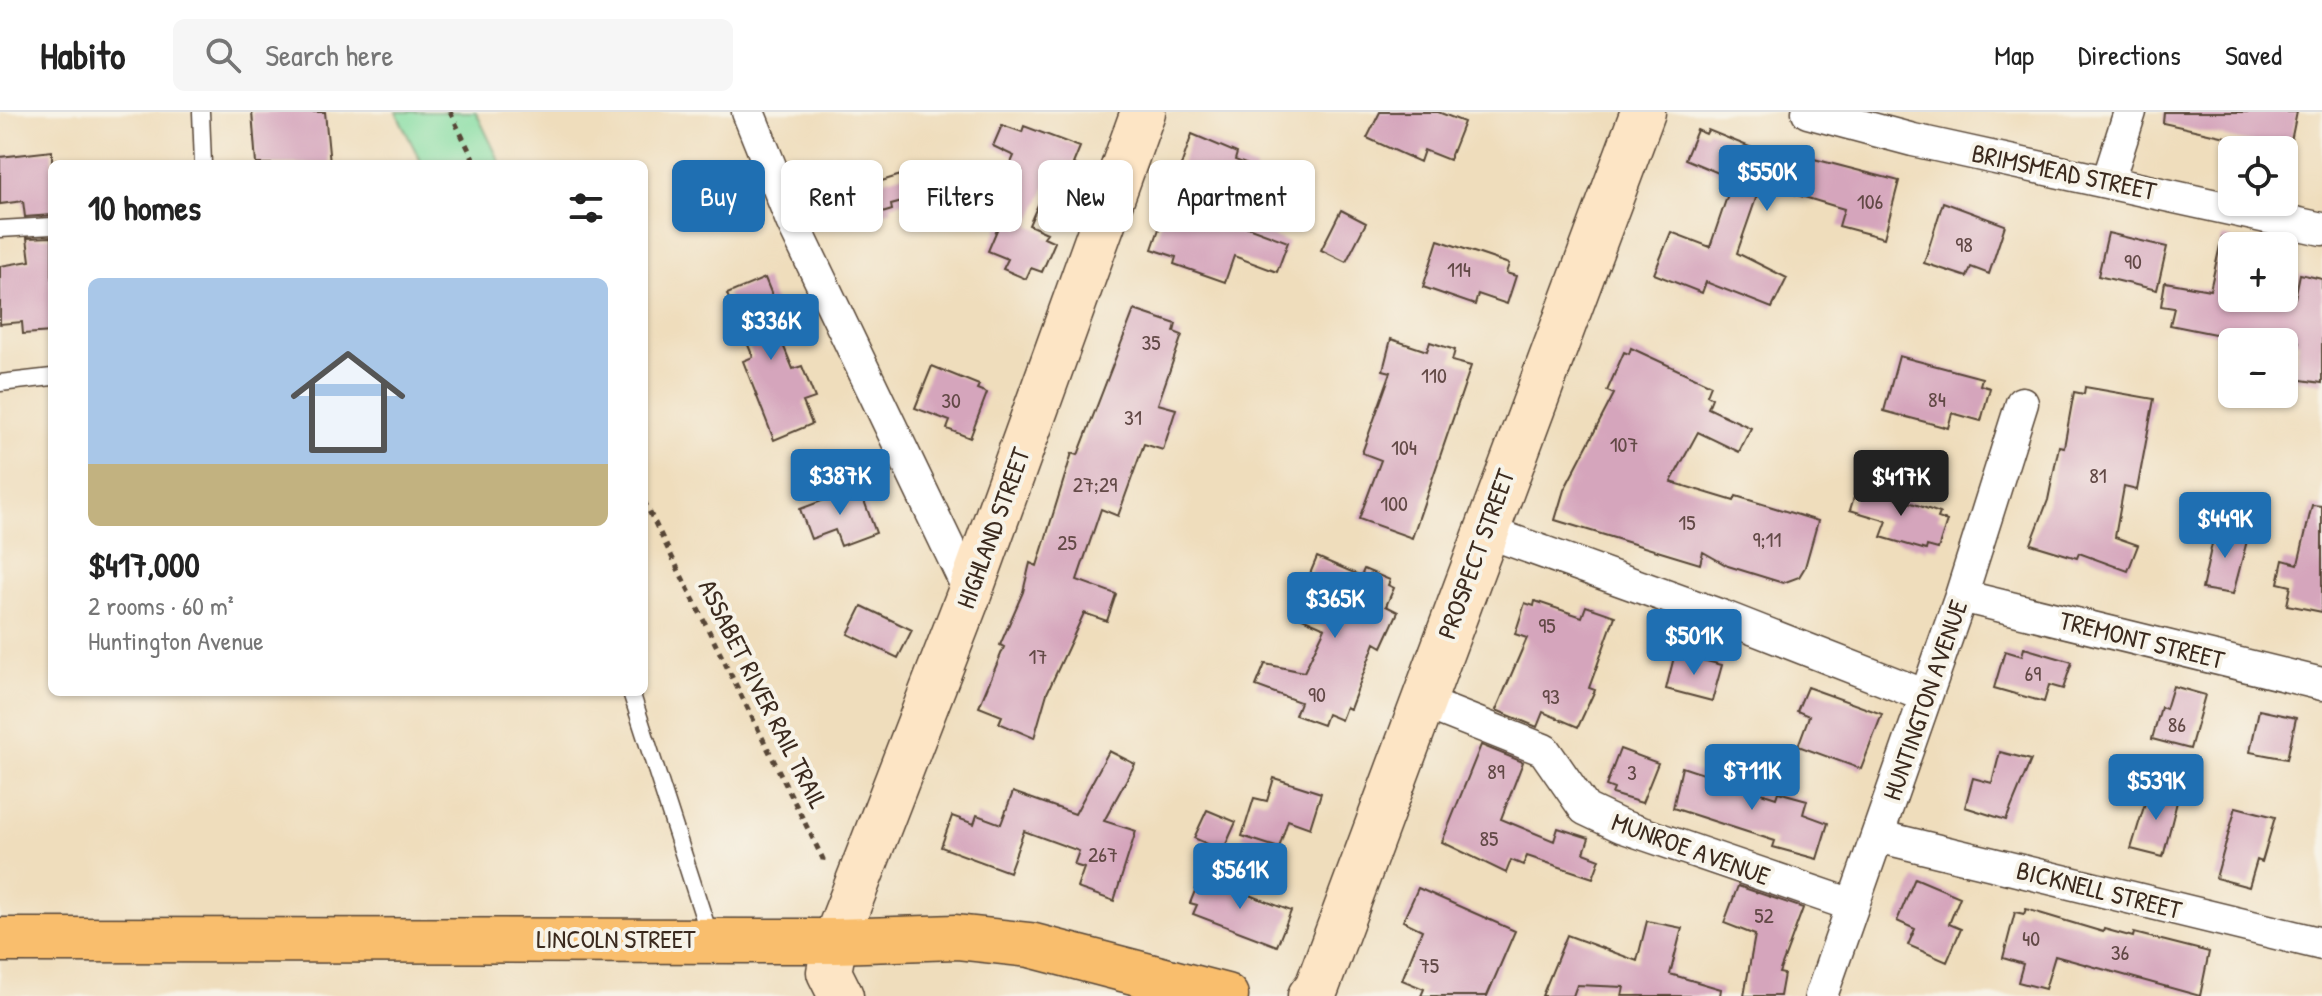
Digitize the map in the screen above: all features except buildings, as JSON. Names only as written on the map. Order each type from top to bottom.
[{"type":"main road","name":"HIGHLAND STREET","points":[[841,996],[829,972],[835,941],[970,592],[1143,112]]},
{"type":"main road","name":"PROSPECT STREET","points":[[1310,996],[1317,987],[1643,112]]},
{"type":"main road","name":"LINCOLN STREET","points":[[0,940],[835,941],[956,937],[1030,945],[1226,996]]},
{"type":"street","points":[[748,112],[792,221],[970,592]]},
{"type":"street","name":"BRIMSMEAD STREET","points":[[1808,112],[1913,140],[2322,229]]},
{"type":"street","points":[[2108,181],[2130,112]]},
{"type":"street","name":"HUNTINGTON AVENUE","points":[[1821,996],[1961,596],[2022,403]]},
{"type":"street","points":[[1485,531],[1724,617],[1926,696]]},
{"type":"street","name":"TREMONT STREET","points":[[1961,596],[2322,684]]},
{"type":"street","name":"MUNROE AVENUE","points":[[1423,702],[1544,750],[1585,809],[1597,815],[1852,905]]},
{"type":"street","name":"BICKNELL STREET","points":[[1877,836],[2322,944]]},
{"type":"lane","points":[[201,112],[203,160]]},
{"type":"lane","points":[[0,229],[48,226]]},
{"type":"lane","points":[[0,383],[48,377]]},
{"type":"lane","points":[[632,696],[710,939]]},
{"type":"path","points":[[450,112],[474,160]]},
{"type":"path","name":"ASSABET RIVER RAIL TRAIL","points":[[648,509],[823,859],[822,872]]},
{"type":"green space","points":[[396,112],[476,112],[499,160],[420,160]]}]
